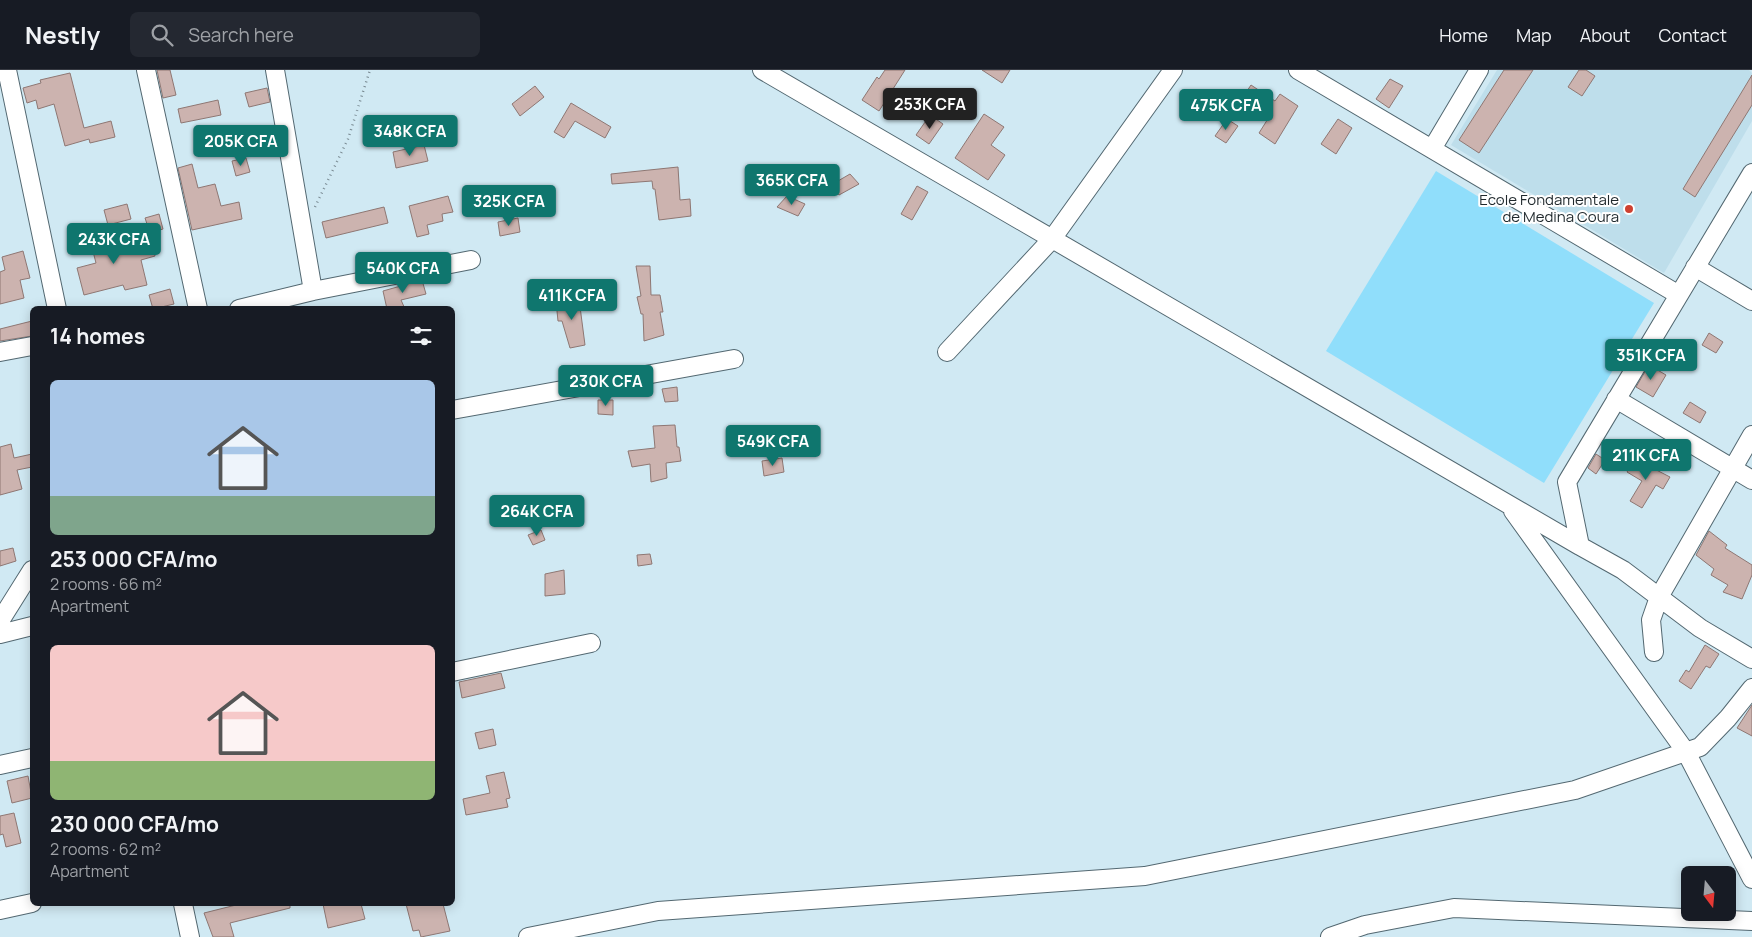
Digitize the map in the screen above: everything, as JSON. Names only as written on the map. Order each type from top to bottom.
[{"type":"street","points":[[6,70],[56,306]]},
{"type":"street","points":[[146,70],[197,306]]},
{"type":"street","points":[[275,70],[313,291]]},
{"type":"street","points":[[762,70],[1623,570],[1700,628],[1752,659]]},
{"type":"street","points":[[1298,70],[1679,295]]},
{"type":"street","points":[[1432,149],[1479,70]]},
{"type":"street","points":[[947,352],[1052,239],[1164,73]]},
{"type":"street","points":[[1580,546],[1566,482],[1752,173]]},
{"type":"street","points":[[251,306],[313,291],[471,260]]},
{"type":"street","points":[[1696,267],[1752,300]]},
{"type":"street","points":[[0,352],[30,346]]},
{"type":"street","points":[[455,409],[734,359]]},
{"type":"street","points":[[1616,399],[1752,480]]},
{"type":"street","points":[[1654,652],[1650,620],[1659,597],[1752,435]]},
{"type":"street","points":[[1509,505],[1686,752],[1752,879]]},
{"type":"street","points":[[0,621],[30,573]]},
{"type":"street","points":[[0,634],[30,626]]},
{"type":"street","points":[[455,671],[591,643]]},
{"type":"street","points":[[528,937],[658,911],[1145,876],[1576,790],[1700,747],[1728,718],[1752,688]]},
{"type":"street","points":[[0,765],[30,758]]},
{"type":"street","points":[[0,910],[30,903]]},
{"type":"street","points":[[183,906],[190,937]]},
{"type":"street","points":[[1330,937],[1365,925],[1454,908],[1752,921]]},
{"type":"path","points":[[303,232],[348,139],[370,70]]},
{"type":"shaded area","name":"Ecole Fondamentale de Medina Coura","points":[[1497,70],[1749,70],[1752,73],[1752,121],[1664,273],[1451,145]]},
{"type":"shaded area","points":[[1436,171],[1654,303],[1544,483],[1326,351]]},
{"type":"building","points":[[157,70],[170,70],[176,95],[163,98]]},
{"type":"building","points":[[885,70],[905,70],[879,111],[862,100],[877,77],[879,79]]},
{"type":"building","points":[[982,70],[1010,70],[1002,83]]},
{"type":"building","points":[[1504,70],[1533,70],[1479,153],[1459,140]]},
{"type":"building","points":[[1579,70],[1586,70],[1595,76],[1582,96],[1568,87]]},
{"type":"building","points":[[70,73],[84,128],[111,121],[115,137],[90,143],[89,139],[65,146],[54,104],[38,109],[36,100],[27,103],[23,88],[41,83],[40,80]]},
{"type":"building","points":[[1752,75],[1752,105],[1695,197],[1683,189]]},
{"type":"building","points":[[1390,79],[1403,86],[1389,108],[1376,99]]},
{"type":"building","points":[[1251,85],[1275,101],[1280,94],[1298,106],[1275,144],[1259,133],[1271,114],[1243,97]]},
{"type":"building","points":[[535,86],[544,97],[520,116],[512,104]]},
{"type":"building","points":[[267,88],[270,102],[249,107],[245,93]]},
{"type":"building","points":[[218,100],[221,115],[181,123],[178,109]]},
{"type":"building","points":[[571,103],[611,127],[605,138],[575,121],[564,138],[554,132]]},
{"type":"building","points":[[984,114],[1004,127],[991,145],[1005,155],[988,180],[955,158]]},
{"type":"building","points":[[930,115],[943,124],[929,144],[916,135]]},
{"type":"building","points":[[1227,119],[1238,126],[1226,143],[1215,136]]},
{"type":"building","points":[[1338,119],[1352,128],[1336,154],[1321,144]]},
{"type":"building","points":[[424,145],[428,161],[396,168],[393,152]]},
{"type":"building","points":[[246,158],[250,172],[236,176],[232,161]]},
{"type":"building","points":[[192,164],[198,188],[215,184],[221,206],[239,202],[242,219],[192,230],[178,168]]},
{"type":"building","points":[[678,167],[680,200],[690,199],[691,216],[659,220],[655,189],[653,189],[652,181],[612,184],[611,174]]},
{"type":"building","points":[[850,174],[859,184],[839,195],[831,185]]},
{"type":"building","points":[[917,186],[928,192],[912,220],[901,214]]},
{"type":"building","points":[[448,196],[453,212],[442,214],[443,221],[427,225],[429,234],[417,237],[409,206]]},
{"type":"building","points":[[787,196],[805,204],[798,216],[777,207]]},
{"type":"building","points":[[127,204],[131,219],[108,225],[104,210]]},
{"type":"building","points":[[384,207],[388,223],[326,238],[322,222]]},
{"type":"building","points":[[159,214],[163,229],[150,233],[145,218]]},
{"type":"building","points":[[518,218],[520,232],[500,236],[498,222]]},
{"type":"building","points":[[107,228],[113,252],[152,242],[155,256],[141,260],[147,285],[125,290],[123,285],[84,295],[77,268],[96,263],[88,232]]},
{"type":"building","points":[[23,251],[30,278],[20,280],[24,298],[0,304],[0,272],[5,270],[2,257]]},
{"type":"building","points":[[636,266],[650,266],[651,295],[660,295],[663,312],[660,312],[664,335],[644,341],[643,314],[641,314],[637,297],[641,296]]},
{"type":"building","points":[[422,280],[426,294],[401,300],[404,306],[386,306],[383,291]]},
{"type":"building","points":[[170,289],[174,304],[152,306],[149,295]]},
{"type":"building","points":[[579,299],[585,345],[570,348],[562,321],[558,321],[556,301]]},
{"type":"building","points":[[30,322],[30,336],[0,341],[0,329]]},
{"type":"building","points":[[1709,333],[1723,342],[1716,353],[1702,345]]},
{"type":"building","points":[[1649,365],[1666,375],[1653,397],[1636,387]]},
{"type":"building","points":[[677,387],[678,401],[665,402],[662,389]]},
{"type":"building","points":[[598,400],[613,400],[613,415],[598,414]]},
{"type":"building","points":[[1690,402],[1706,412],[1700,423],[1683,413]]},
{"type":"building","points":[[675,425],[677,447],[679,447],[681,461],[666,463],[667,478],[651,482],[650,464],[632,467],[628,451],[655,448],[653,426]]},
{"type":"building","points":[[11,444],[14,458],[30,454],[30,467],[17,470],[22,489],[0,495],[0,447]]},
{"type":"building","points":[[1596,454],[1605,460],[1596,474],[1588,468]]},
{"type":"building","points":[[782,458],[784,472],[764,476],[762,461]]},
{"type":"building","points":[[1635,459],[1670,477],[1663,489],[1656,485],[1642,508],[1630,501],[1642,481],[1627,472]]},
{"type":"building","points":[[541,530],[545,540],[533,545],[528,535]]},
{"type":"building","points":[[1709,531],[1727,545],[1725,548],[1752,565],[1752,575],[1742,599],[1723,592],[1728,585],[1711,575],[1714,569],[1696,555]]},
{"type":"building","points":[[13,548],[16,561],[0,566],[0,551]]},
{"type":"building","points":[[650,554],[652,564],[638,566],[637,555]]},
{"type":"building","points":[[564,570],[565,594],[545,596],[545,574]]},
{"type":"building","points":[[1705,645],[1719,654],[1710,668],[1706,666],[1691,689],[1679,681],[1686,670],[1689,672]]},
{"type":"building","points":[[501,673],[505,688],[462,698],[459,682]]},
{"type":"building","points":[[1752,705],[1752,736],[1737,728]]},
{"type":"building","points":[[493,729],[496,745],[479,749],[475,733]]},
{"type":"building","points":[[504,772],[510,798],[506,799],[508,807],[466,815],[463,799],[490,793],[486,776]]},
{"type":"building","points":[[28,776],[30,798],[12,803],[7,781]]},
{"type":"building","points":[[14,813],[21,843],[6,847],[3,834],[0,835],[0,816]]},
{"type":"building","points":[[232,906],[290,906],[290,908],[230,923],[234,937],[213,937],[204,913]]},
{"type":"building","points":[[323,906],[362,906],[365,919],[328,928]]},
{"type":"building","points":[[407,906],[444,906],[450,931],[421,937],[419,930],[413,931]]},
{"type":"place","name":"Ecole Fondamentale de Medina Coura","points":[[1629,209]]}]
